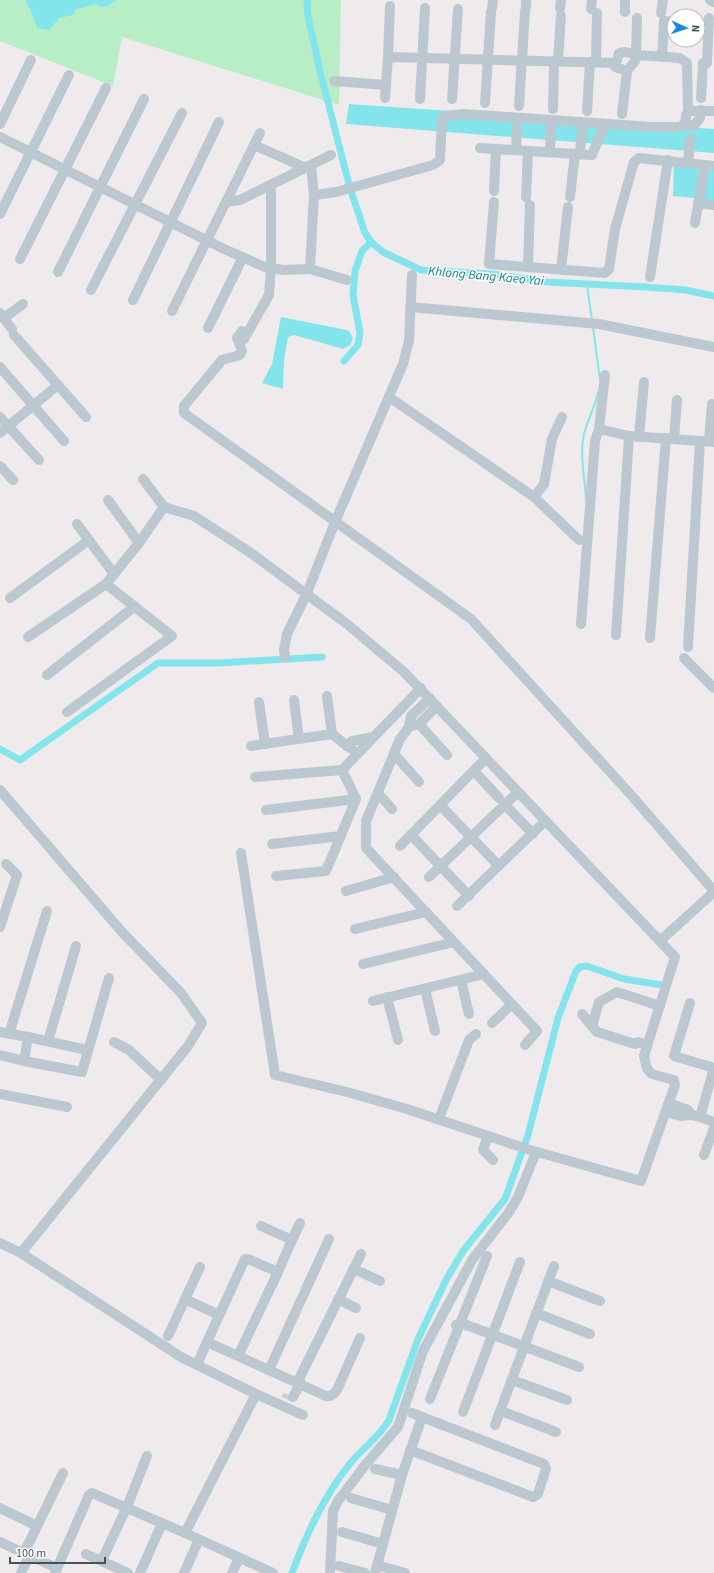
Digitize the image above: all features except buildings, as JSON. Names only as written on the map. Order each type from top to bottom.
[{"type":"street","points":[[625,0],[625,12]]},
{"type":"street","points":[[660,13],[663,0]]},
{"type":"street","points":[[710,0],[714,2]]},
{"type":"street","points":[[385,98],[394,3]]},
{"type":"street","points":[[420,99],[426,4]]},
{"type":"street","points":[[452,99],[460,5]]},
{"type":"street","points":[[485,103],[492,6]]},
{"type":"street","points":[[519,106],[526,6]]},
{"type":"street","points":[[553,109],[560,8]]},
{"type":"street","points":[[587,111],[593,62],[594,8]]},
{"type":"street","points":[[622,114],[627,71],[635,61],[636,55],[637,18]]},
{"type":"street","points":[[701,98],[708,63],[709,18]]},
{"type":"street","points":[[662,57],[664,21],[666,21]]},
{"type":"street","points":[[627,71],[615,66],[619,53],[625,52],[636,55],[680,58],[687,63],[708,63]]},
{"type":"street","points":[[388,57],[616,63]]},
{"type":"street","points":[[0,124],[31,60]]},
{"type":"street","points":[[685,124],[688,111],[687,63]]},
{"type":"street","points":[[0,214],[69,75]]},
{"type":"street","points":[[334,81],[386,85]]},
{"type":"street","points":[[20,259],[106,88]]},
{"type":"street","points":[[58,272],[144,99]]},
{"type":"street","points":[[314,195],[336,192],[433,165],[440,160],[442,120],[446,116],[464,114],[605,124],[679,127],[685,124],[694,126],[700,118],[701,110]]},
{"type":"street","points":[[688,111],[714,111]]},
{"type":"street","points":[[91,290],[182,113]]},
{"type":"street","points":[[133,300],[219,122]]},
{"type":"street","points":[[480,148],[592,155],[605,124]]},
{"type":"street","points":[[516,150],[517,126]]},
{"type":"street","points":[[550,152],[552,127]]},
{"type":"street","points":[[561,270],[569,202],[582,128]]},
{"type":"street","points":[[172,311],[260,133]]},
{"type":"street","points":[[0,137],[243,257],[271,268],[283,270],[310,269],[347,280]]},
{"type":"street","points":[[688,163],[690,139]]},
{"type":"street","points":[[254,145],[309,167]]},
{"type":"street","points":[[494,191],[496,149]]},
{"type":"street","points":[[528,151],[528,267]]},
{"type":"street","points":[[226,202],[240,200],[331,155]]},
{"type":"street","points":[[494,202],[489,264],[605,273],[609,269],[616,229],[634,162],[639,158],[668,160],[709,166],[698,203],[695,223]]},
{"type":"street","points":[[650,277],[668,160]]},
{"type":"street","points":[[309,167],[314,195],[310,269]]},
{"type":"street","points":[[271,185],[271,268],[269,295],[243,335],[237,338],[242,351],[240,355],[222,360],[184,406],[184,413],[471,619],[632,796],[714,891],[661,940]]},
{"type":"street","points":[[698,203],[714,205]]},
{"type":"street","points":[[208,328],[243,257]]},
{"type":"street","points":[[285,657],[284,650],[287,634],[307,593],[335,522],[389,397],[406,352],[412,274]]},
{"type":"street","points":[[23,304],[2,316],[13,332],[86,417]]},
{"type":"street","points":[[410,307],[595,324],[714,347]]},
{"type":"street","points":[[0,367],[64,441]]},
{"type":"street","points":[[581,624],[595,441],[600,429],[605,375]]},
{"type":"street","points":[[639,437],[644,382]]},
{"type":"street","points":[[0,433],[58,385]]},
{"type":"street","points":[[389,397],[534,497],[579,540]]},
{"type":"street","points":[[650,638],[670,438],[677,400]]},
{"type":"street","points":[[688,647],[712,404]]},
{"type":"street","points":[[0,417],[38,460]]},
{"type":"street","points":[[534,497],[544,484],[552,439],[562,417]]},
{"type":"street","points":[[600,429],[629,436],[708,441]]},
{"type":"street","points":[[616,635],[629,436]]},
{"type":"street","points":[[0,466],[13,480]]},
{"type":"street","points":[[143,479],[164,507],[194,516],[307,593],[353,629],[421,688],[614,894],[661,940],[675,957],[644,1056]]},
{"type":"street","points":[[108,500],[139,543]]},
{"type":"street","points":[[28,637],[106,584],[139,543],[164,507]]},
{"type":"street","points":[[78,524],[88,540],[114,574]]},
{"type":"street","points":[[10,598],[88,540]]},
{"type":"street","points":[[66,712],[172,636],[106,584]]},
{"type":"street","points":[[47,675],[134,607]]},
{"type":"street","points":[[684,658],[714,688]]},
{"type":"street","points":[[255,777],[342,770],[421,688]]},
{"type":"street","points":[[328,696],[332,734],[351,749],[364,747]]},
{"type":"street","points":[[430,698],[411,716],[409,727],[400,739],[366,821],[366,848],[537,1031],[525,1045]]},
{"type":"street","points":[[294,700],[299,739]]},
{"type":"street","points":[[260,702],[265,744]]},
{"type":"street","points":[[409,727],[419,724],[437,706]]},
{"type":"street","points":[[419,724],[447,755]]},
{"type":"street","points":[[251,746],[332,734]]},
{"type":"street","points":[[347,746],[352,740],[373,737]]},
{"type":"street","points":[[394,754],[419,782]]},
{"type":"street","points":[[400,846],[486,758]]},
{"type":"street","points":[[276,876],[326,871],[356,800],[342,770]]},
{"type":"street","points":[[474,771],[500,798]]},
{"type":"street","points":[[0,790],[122,932],[181,993],[202,1019],[201,1026],[188,1046],[22,1253]]},
{"type":"street","points":[[429,877],[518,792]]},
{"type":"street","points":[[378,793],[392,809]]},
{"type":"street","points":[[266,810],[356,800]]},
{"type":"street","points":[[440,805],[499,866]]},
{"type":"street","points":[[509,809],[533,834]]},
{"type":"street","points":[[457,906],[545,821]]},
{"type":"street","points":[[411,835],[469,896]]},
{"type":"street","points":[[272,844],[341,836]]},
{"type":"street","points":[[241,853],[275,1075],[347,1092],[439,1119],[529,1150],[640,1181],[668,1108],[675,1085],[674,1080],[652,1074],[647,1069],[644,1056],[635,1044]]},
{"type":"street","points":[[0,927],[17,875],[6,864]]},
{"type":"street","points":[[346,891],[394,877]]},
{"type":"street","points":[[47,911],[5,1033],[87,1050]]},
{"type":"street","points":[[355,929],[426,912]]},
{"type":"street","points":[[363,964],[454,942]]},
{"type":"street","points":[[48,1041],[76,946]]},
{"type":"street","points":[[373,1001],[484,974]]},
{"type":"street","points":[[0,1055],[82,1072],[87,1050],[109,978]]},
{"type":"street","points":[[461,980],[470,1014]]},
{"type":"street","points":[[425,988],[435,1031]]},
{"type":"street","points":[[592,1026],[599,1002],[617,992],[660,1006]]},
{"type":"street","points":[[387,998],[398,1040]]},
{"type":"street","points":[[690,1003],[674,1056],[714,1067],[696,1116]]},
{"type":"street","points":[[492,1023],[512,1004]]},
{"type":"street","points":[[582,1014],[597,1032],[635,1044],[638,1042],[647,1045]]},
{"type":"street","points":[[439,1119],[469,1040],[476,1034]]},
{"type":"street","points":[[24,1061],[28,1037]]},
{"type":"street","points":[[114,1042],[129,1050],[161,1080]]},
{"type":"street","points":[[0,1094],[67,1107]]},
{"type":"street","points":[[668,1108],[687,1117],[696,1116],[714,1122]]},
{"type":"street","points":[[704,1155],[714,1128]]},
{"type":"street","points":[[488,1136],[482,1150],[493,1160]]},
{"type":"street","points":[[330,1573],[333,1511],[338,1500],[366,1464],[398,1427],[423,1351],[472,1260],[509,1212],[518,1197],[529,1150]]},
{"type":"street","points":[[238,1356],[300,1223]]},
{"type":"street","points":[[261,1226],[292,1240]]},
{"type":"street","points":[[269,1370],[329,1239]]},
{"type":"street","points":[[0,1243],[22,1253],[176,1353],[256,1394],[289,1401],[303,1415]]},
{"type":"street","points":[[289,1401],[361,1254]]},
{"type":"street","points":[[430,1399],[458,1321],[487,1256]]},
{"type":"street","points":[[199,1360],[244,1259],[250,1259],[278,1272]]},
{"type":"street","points":[[463,1412],[520,1262]]},
{"type":"street","points":[[495,1425],[554,1266]]},
{"type":"street","points":[[168,1336],[200,1267]]},
{"type":"street","points":[[354,1269],[380,1281]]},
{"type":"street","points":[[548,1281],[600,1301]]},
{"type":"street","points":[[185,1299],[219,1315]]},
{"type":"street","points":[[338,1299],[356,1308]]},
{"type":"street","points":[[536,1313],[590,1334]]},
{"type":"street","points":[[442,1315],[579,1367]]},
{"type":"street","points":[[207,1342],[269,1370],[298,1381],[326,1396],[333,1395],[360,1338]]},
{"type":"street","points":[[512,1380],[567,1400]]},
{"type":"street","points":[[185,1533],[256,1394]]},
{"type":"street","points":[[500,1411],[556,1432]]},
{"type":"street","points":[[410,1450],[533,1496],[538,1494],[546,1468],[544,1464],[412,1414]]},
{"type":"street","points":[[405,1573],[376,1569],[402,1475],[422,1418]]},
{"type":"street","points":[[102,1560],[126,1510],[147,1456]]},
{"type":"street","points":[[375,1468],[402,1475]]},
{"type":"street","points":[[21,1573],[37,1526],[63,1473]]},
{"type":"street","points":[[0,1543],[56,1570],[89,1495],[95,1493],[126,1510],[185,1533],[273,1573]]},
{"type":"street","points":[[351,1498],[392,1510]]},
{"type":"street","points":[[0,1508],[37,1526]]},
{"type":"street","points":[[140,1573],[160,1528]]},
{"type":"street","points":[[342,1532],[383,1544]]},
{"type":"street","points":[[184,1573],[197,1544]]},
{"type":"street","points":[[86,1554],[128,1573]]},
{"type":"street","points":[[232,1573],[239,1558]]},
{"type":"street","points":[[339,1566],[365,1573]]},
{"type":"green space","points":[[0,0],[341,0],[339,105],[122,37],[113,86],[0,41]]},
{"type":"water","points":[[25,0],[117,0],[108,6],[101,7],[97,4],[76,9],[73,15],[59,18],[49,30],[37,28]]},
{"type":"water","points":[[349,104],[714,129],[714,153],[346,124]]},
{"type":"water","points":[[674,161],[714,164],[714,200],[673,196]]},
{"type":"water","points":[[281,317],[349,331],[353,338],[350,345],[343,349],[294,335],[288,337],[284,360],[283,389],[262,383],[272,364]]},
{"type":"waterway","name":"Khlong Bang Kaeo Yai","points":[[307,0],[308,16],[320,71],[350,188],[365,233],[371,242],[383,252],[421,270],[492,274],[547,282],[686,290],[714,296]]},
{"type":"waterway","points":[[344,361],[358,345],[360,333],[353,295],[355,271],[362,251],[371,242]]},
{"type":"waterway","points":[[587,284],[592,321]]},
{"type":"waterway","points":[[593,327],[600,380]]},
{"type":"waterway","points":[[586,499],[582,447],[584,434],[598,392]]},
{"type":"waterway","points":[[0,749],[20,760],[158,663],[219,663],[322,657]]},
{"type":"waterway","points":[[292,1573],[309,1531],[331,1490],[354,1459],[380,1432],[389,1420],[418,1339],[446,1280],[463,1251],[505,1199],[528,1135],[558,1018],[576,971],[580,967],[587,966],[624,979],[662,985]]},
{"type":"tunnel","points":[[286,1399],[288,1395]]}]
